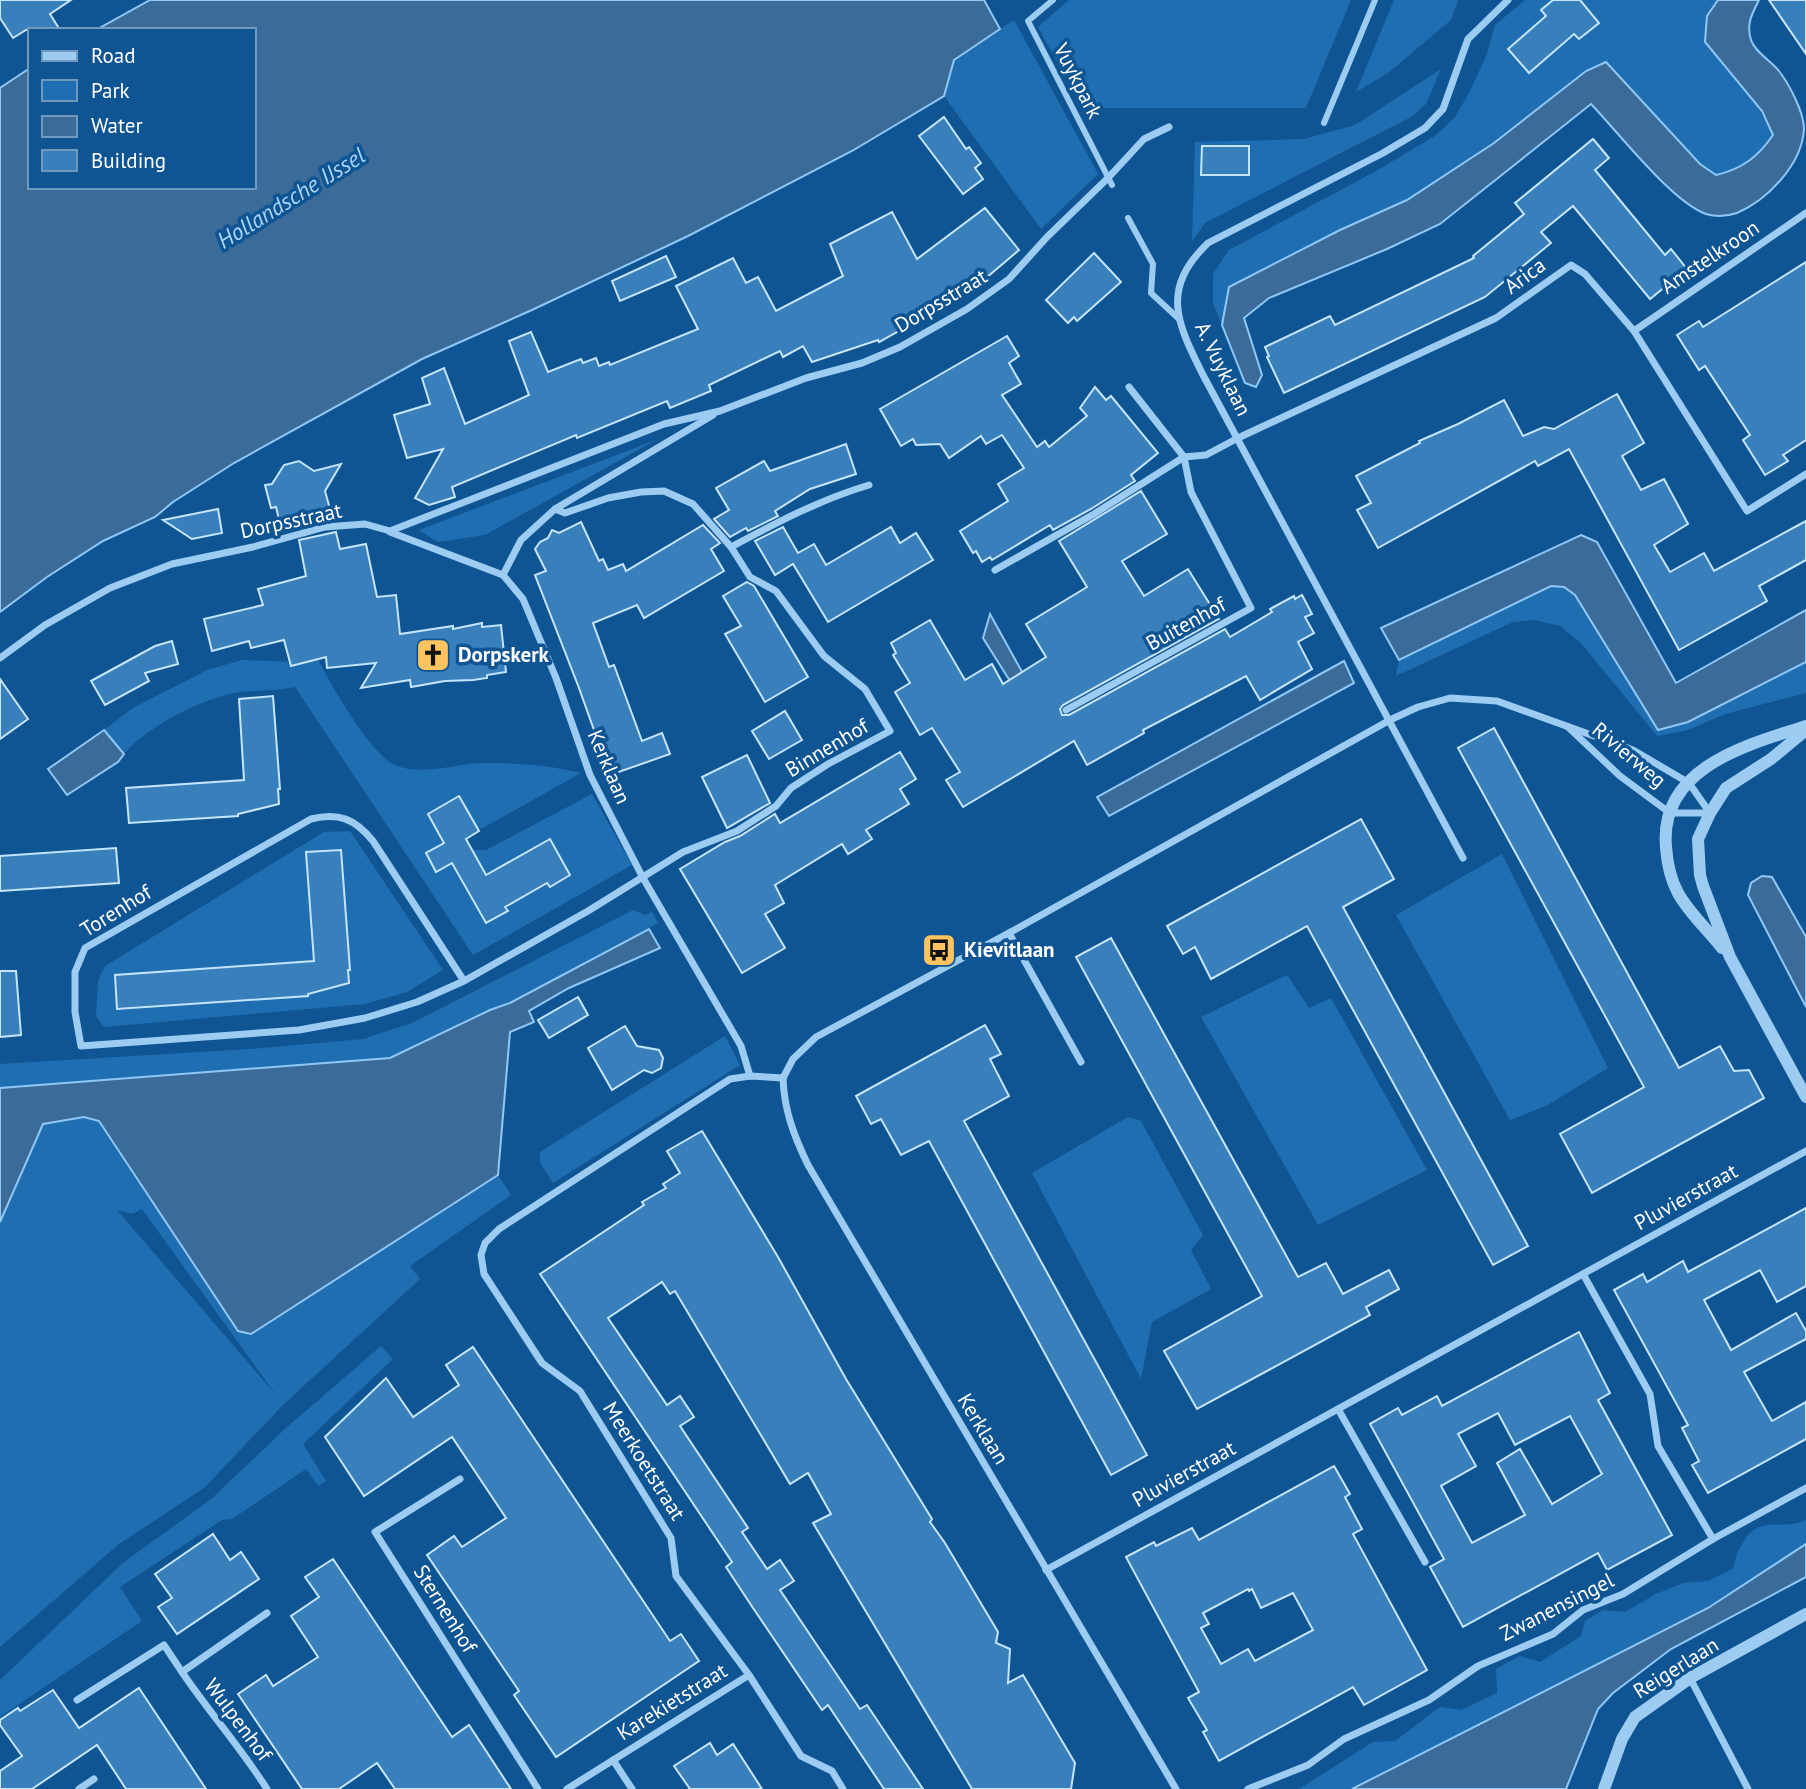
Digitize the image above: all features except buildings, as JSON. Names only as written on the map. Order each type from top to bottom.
[{"type":"street","name":"Vuykpark","points":[[1053,0],[1028,21],[1110,181]]},
{"type":"street","points":[[1324,123],[1375,0]]},
{"type":"street","name":"A. Vuyklaan","points":[[1390,720],[1187,343],[1179,319],[1178,290],[1189,261],[1208,243],[1383,153],[1425,128],[1443,109],[1468,39],[1508,0]]},
{"type":"street","name":"Dorpsstraat","points":[[0,658],[45,625],[110,588],[172,564],[253,547],[326,527],[365,524],[390,531],[664,424],[720,411],[806,379],[862,363],[900,347],[967,309],[1009,279],[1047,237],[1110,181],[1144,139],[1170,127]]},
{"type":"street","name":"Amstelkroon","points":[[1634,331],[1806,213]]},
{"type":"street","points":[[1128,218],[1153,264],[1151,293],[1179,319]]},
{"type":"street","name":"Arica","points":[[1238,438],[1496,318],[1571,265],[1585,274],[1634,331],[1747,511],[1806,474]]},
{"type":"street","name":"Buitenhof","points":[[1066,710],[1251,608],[1191,492],[1184,457],[1129,387]]},
{"type":"street","name":"Dorpsstraat","points":[[503,575],[521,540],[555,509],[720,411]]},
{"type":"street","points":[[995,570],[1094,514],[1184,457],[1206,455],[1238,438]]},
{"type":"street","points":[[731,547],[795,512],[835,495],[869,485]]},
{"type":"street","name":"Binnenhof","points":[[555,509],[565,513],[608,498],[664,491],[693,504],[731,547],[750,577],[776,591],[824,656],[865,689],[890,731],[828,764],[791,788],[776,806],[737,831],[683,852],[643,878]]},
{"type":"street","points":[[390,531],[503,575]]},
{"type":"street","name":"Kerklaan","points":[[503,575],[523,598],[556,678],[590,775],[643,878],[741,1046],[750,1076]]},
{"type":"street","name":"Rivierweg","points":[[1390,720],[1450,698],[1497,701],[1633,751],[1689,783],[1710,813]]},
{"type":"street","points":[[750,1076],[783,1078],[793,1059],[816,1037],[1009,933],[1390,720],[1463,858]]},
{"type":"street","name":"Rivierweg","points":[[1565,724],[1620,776],[1670,813],[1710,813]]},
{"type":"street","points":[[1689,783],[1703,768],[1745,745],[1806,728]]},
{"type":"street","points":[[1710,813],[1726,788],[1771,759],[1806,728]]},
{"type":"street","name":"Rivierweg","points":[[1689,783],[1676,796],[1664,829],[1667,858],[1679,894],[1730,957]]},
{"type":"street","name":"Rivierweg","points":[[1710,813],[1698,839],[1700,875],[1730,957],[1806,1097]]},
{"type":"street","name":"Torenhof","points":[[464,981],[360,825],[342,818],[325,816],[311,819],[85,948],[75,972],[75,1012],[81,1045],[299,1030],[365,1018],[417,1002],[464,981],[643,878]]},
{"type":"street","points":[[1009,933],[1081,1062]]},
{"type":"street","name":"Meerkoetstraat","points":[[750,1076],[730,1079],[499,1229],[485,1243],[481,1255],[484,1275],[542,1363],[580,1391],[671,1538],[676,1576],[749,1675],[801,1756],[832,1772],[843,1789]]},
{"type":"street","name":"Kerklaan","points":[[783,1078],[784,1100],[792,1130],[808,1165],[1176,1789]]},
{"type":"street","name":"Pluvierstraat","points":[[1046,1570],[1806,1151]]},
{"type":"street","points":[[1583,1274],[1650,1394],[1658,1446],[1713,1539]]},
{"type":"street","points":[[1338,1409],[1425,1562]]},
{"type":"street","name":"Sternenhof","points":[[460,1479],[375,1532],[538,1789]]},
{"type":"street","name":"Zwanensingel","points":[[1248,1789],[1308,1766],[1344,1739],[1429,1700],[1478,1666],[1553,1634],[1583,1609],[1623,1594],[1713,1539],[1806,1488]]},
{"type":"street","name":"Wulpenhof","points":[[182,1672],[267,1613]]},
{"type":"street","name":"Reigerlaan","points":[[1604,1789],[1622,1739],[1635,1717],[1690,1678],[1806,1614]]},
{"type":"street","name":"Wulpenhof","points":[[77,1700],[164,1645],[210,1714],[247,1759],[267,1789]]},
{"type":"street","name":"Karekietstraat","points":[[568,1789],[749,1675]]},
{"type":"street","points":[[1690,1678],[1748,1789]]},
{"type":"street","name":"Karekietstraat","points":[[613,1760],[632,1789]]},
{"type":"street","points":[[79,1789],[94,1779]]},
{"type":"green space","points":[[1069,0],[1351,0],[1306,108],[1082,108],[1038,27]]},
{"type":"green space","points":[[1394,0],[1458,0],[1451,20],[1388,73],[1356,92]]},
{"type":"green space","points":[[1525,0],[1718,0],[1707,16],[1773,135],[1749,161],[1716,175],[1700,165],[1606,62],[1530,114],[1494,143],[1407,200],[1340,230],[1229,286],[1222,325],[1213,304],[1213,274],[1229,250],[1435,136],[1455,117],[1469,93],[1487,54],[1495,25]]},
{"type":"green space","points":[[1014,20],[1098,174],[1041,229],[944,96],[954,60]]},
{"type":"green space","points":[[1441,69],[1426,104],[1411,117],[1205,223],[1192,241],[1195,142],[1304,139],[1355,125]]},
{"type":"green space","points":[[656,440],[485,535],[438,542],[419,530]]},
{"type":"green space","points":[[1552,586],[1564,587],[1575,595],[1658,730],[1688,722],[1806,662],[1806,693],[1725,714],[1688,730],[1657,736],[1581,643],[1560,626],[1534,620],[1513,622],[1396,676],[1399,660]]},
{"type":"green space","points":[[315,653],[362,732],[385,758],[395,765],[428,770],[509,763],[581,773],[483,828],[459,827],[472,850],[486,850],[592,794],[632,865],[473,955],[295,687],[241,692],[194,706],[147,733],[124,754],[104,730],[133,708],[207,670],[242,660],[293,662]]},
{"type":"green space","points":[[350,831],[443,970],[407,992],[365,1004],[104,1027],[96,1016],[98,981],[105,966],[324,832]]},
{"type":"green space","points":[[1502,854],[1608,1068],[1546,1106],[1510,1120],[1396,915]]},
{"type":"green space","points":[[633,910],[645,915],[652,912],[658,923],[510,1003],[390,1058],[0,1088],[0,1064],[250,1049],[363,1039],[412,1023]]},
{"type":"green space","points":[[1287,975],[1309,1008],[1331,998],[1427,1170],[1318,1225],[1201,1017]]},
{"type":"green space","points":[[725,1036],[740,1065],[553,1183],[540,1163],[540,1152]]},
{"type":"green space","points":[[84,1117],[99,1121],[238,1331],[251,1334],[498,1175],[511,1195],[410,1266],[420,1279],[283,1405],[204,1488],[119,1544],[0,1647],[0,1222],[43,1124]],"holes":[[[142,1209],[276,1395],[117,1210],[132,1214]]]},
{"type":"green space","points":[[1128,1117],[1141,1121],[1203,1235],[1191,1250],[1211,1289],[1152,1322],[1141,1379],[1032,1173]]},
{"type":"green space","points":[[381,1346],[393,1359],[303,1444],[326,1481],[318,1486],[306,1469],[232,1519],[222,1520],[120,1587],[142,1621],[0,1717],[0,1680],[124,1562],[210,1500],[286,1428]]},
{"type":"green space","points":[[1806,1520],[1806,1544],[1708,1608],[1352,1789],[1299,1789],[1373,1742],[1395,1741],[1440,1707],[1461,1710],[1497,1693],[1496,1669],[1520,1656],[1540,1662],[1581,1636],[1585,1621],[1603,1610],[1625,1612],[1656,1594],[1683,1583],[1708,1581],[1734,1568],[1742,1545],[1757,1528]]},
{"type":"water","name":"Hollandsche IJssel","points":[[150,0],[984,0],[1000,29],[954,60],[944,96],[852,151],[688,236],[422,359],[234,463],[173,502],[155,517],[103,541],[47,577],[0,612],[0,88],[28,69],[28,189],[256,189],[256,28],[100,28]]},
{"type":"water","points":[[1718,0],[1759,0],[1749,24],[1751,40],[1756,49],[1783,77],[1802,115],[1804,129],[1797,155],[1781,180],[1760,199],[1737,213],[1726,215],[1714,216],[1692,207],[1661,181],[1591,104],[1440,224],[1269,298],[1244,318],[1262,375],[1256,387],[1245,383],[1222,325],[1229,287],[1340,230],[1407,200],[1494,143],[1586,71],[1606,62],[1700,164],[1716,175],[1742,166],[1755,156],[1773,135],[1762,111],[1705,42],[1707,16]]},
{"type":"water","points":[[1581,535],[1597,542],[1676,683],[1806,610],[1806,662],[1688,722],[1658,730],[1575,595],[1564,587],[1551,586],[1399,660],[1381,628]]},
{"type":"water","points":[[990,614],[1032,690],[1010,681],[983,638]]},
{"type":"water","points":[[1344,661],[1354,683],[1109,816],[1097,797]]},
{"type":"water","points":[[104,730],[124,754],[118,762],[67,795],[48,769]]},
{"type":"water","points":[[1762,876],[1772,877],[1806,937],[1806,1007],[1748,895],[1751,883]]},
{"type":"water","points":[[649,929],[660,948],[569,988],[529,1011],[534,1022],[510,1032],[498,1175],[251,1334],[238,1331],[99,1121],[84,1117],[43,1124],[0,1222],[0,1088],[390,1058],[510,1003]]},
{"type":"water","points":[[1806,1544],[1806,1577],[1671,1649],[1613,1693],[1598,1709],[1566,1789],[1352,1789],[1708,1608]]},
{"type":"place","name":"Dorpskerk","points":[[433,655]]},
{"type":"place","name":"Kievitlaan","points":[[939,950]]}]
